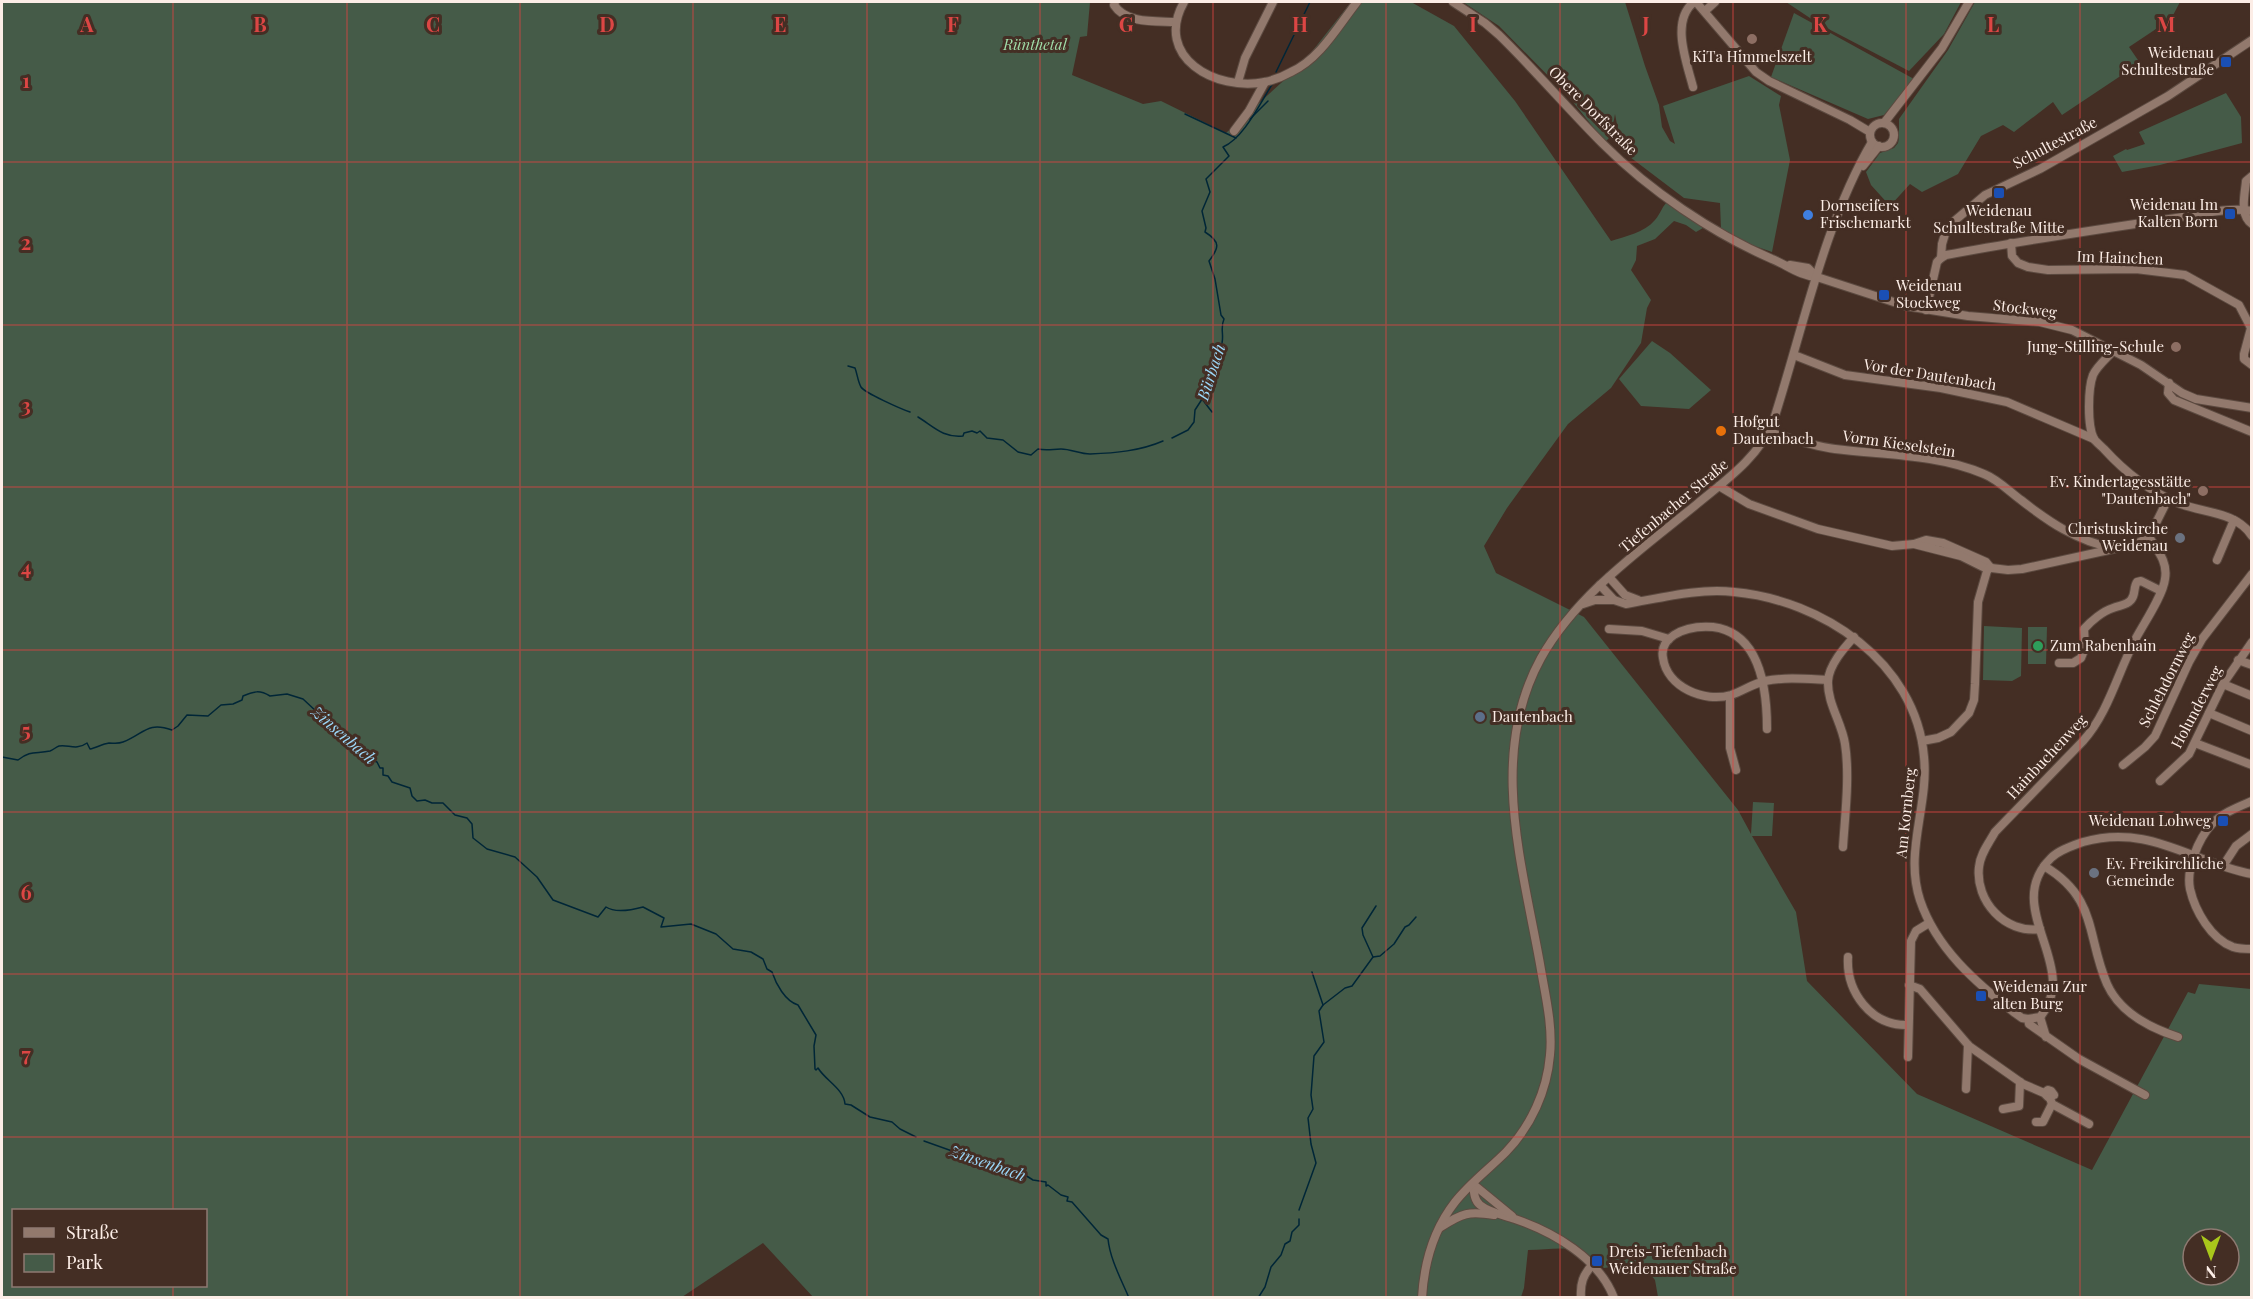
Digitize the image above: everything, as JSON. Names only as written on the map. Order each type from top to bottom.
[{"type":"street","points":[[1114,2],[1118,11],[1128,17],[1175,22]]},
{"type":"street","points":[[1184,2],[1175,22],[1179,49],[1189,63],[1196,68],[1216,78],[1238,82],[1265,82],[1293,71],[1316,55],[1357,2]]},
{"type":"street","points":[[1238,82],[1245,58],[1273,2]]},
{"type":"street","name":"Obere Dorfstraße","points":[[1453,2],[1500,35],[1604,144],[1640,176],[1718,232],[1785,264],[1808,268],[1817,276]]},
{"type":"street","points":[[1693,87],[1682,31],[1684,16],[1689,6],[1695,2],[1706,11],[1746,63],[1756,72],[1769,81],[1871,129],[1887,124],[1942,48],[1969,2]]},
{"type":"street","points":[[1706,11],[1715,2]]},
{"type":"street","name":"Schultestraße","points":[[1926,310],[1937,262],[1941,258],[1942,244],[1952,224],[1985,195],[2040,169],[2168,96],[2252,40]]},
{"type":"street","points":[[1234,130],[1249,111],[1265,82]]},
{"type":"street","points":[[1871,129],[1875,144],[1887,146],[1892,141],[1894,133],[1887,124]]},
{"type":"street","name":"Tiefenbacher Straße","points":[[1422,1298],[1425,1268],[1440,1228],[1454,1203],[1514,1143],[1526,1126],[1542,1091],[1550,1057],[1551,1039],[1547,1006],[1512,790],[1512,761],[1516,730],[1528,688],[1536,668],[1561,629],[1581,604],[1600,585],[1756,453],[1769,432],[1836,219],[1857,172],[1875,144]]},
{"type":"street","points":[[2252,176],[2246,181],[2247,221],[2252,224]]},
{"type":"street","points":[[1941,258],[1946,255],[2068,233],[2247,210]]},
{"type":"street","name":"Im Hainchen","points":[[2011,243],[2013,256],[2018,263],[2028,267],[2048,270],[2136,269],[2185,275],[2240,305],[2250,324],[2251,334],[2244,359],[2252,365]]},
{"type":"street","name":"Stockweg","points":[[1817,276],[1906,306],[2057,325],[2080,333],[2114,350],[2182,393],[2196,399],[2252,408]]},
{"type":"street","points":[[2114,350],[2094,373],[2090,385],[2089,409],[2094,439],[2119,465],[2168,499],[2234,520],[2248,530],[2252,536]]},
{"type":"street","name":"Vor der Dautenbach","points":[[1794,355],[1822,368],[1845,375],[1941,388],[2007,402],[2094,439]]},
{"type":"street","points":[[2169,383],[2168,393],[2174,400],[2247,427],[2252,432]]},
{"type":"street","name":"Vorm Kieselstein","points":[[1769,432],[1810,445],[1919,458],[1985,474],[2041,516],[2073,536],[2113,548]]},
{"type":"street","points":[[1719,486],[1749,504],[1808,526],[1892,546],[1914,544],[1941,549],[1983,567],[2007,570],[2022,569],[2136,544],[2150,537],[2168,499]]},
{"type":"street","points":[[2217,560],[2234,520]]},
{"type":"street","name":"Hainbuchenweg","points":[[2040,929],[2027,931],[2009,925],[1992,910],[1982,897],[1978,881],[1979,865],[1984,850],[1995,832],[2094,729],[2165,580],[2165,561],[2150,537]]},
{"type":"street","points":[[1922,741],[1938,738],[1951,732],[1963,720],[1971,707],[1975,684],[1978,602],[1990,567]]},
{"type":"street","name":"Schlehdornweg","points":[[2123,765],[2155,736],[2189,662],[2203,639],[2252,574]]},
{"type":"street","points":[[1609,578],[1625,595],[1642,601]]},
{"type":"street","points":[[2059,663],[2073,663],[2081,658],[2085,648],[2085,629],[2090,622],[2131,600],[2137,582],[2141,581],[2161,591]]},
{"type":"street","points":[[1600,585],[1614,600]]},
{"type":"street","name":"Am Kornberg","points":[[1581,604],[1595,600],[1614,600],[1626,604],[1711,591],[1758,595],[1806,610],[1854,637],[1884,663],[1912,710],[1922,741],[1924,788],[1914,847],[1914,875],[1920,901],[1929,923],[1948,952],[1976,980],[2015,1013],[2028,1019],[2029,1024],[2079,1059],[2145,1095]]},
{"type":"street","points":[[1767,729],[1764,681],[1746,644],[1735,634],[1722,628],[1701,627],[1681,632],[1669,639],[1663,647],[1663,662],[1671,678],[1687,690],[1698,694],[1730,696],[1764,681],[1828,680]]},
{"type":"street","points":[[1609,629],[1642,631],[1669,639]]},
{"type":"street","points":[[1844,847],[1846,750],[1828,680],[1840,655],[1854,637]]},
{"type":"street","name":"Holunderweg","points":[[2160,781],[2181,764],[2189,754],[2223,684],[2252,642]]},
{"type":"street","points":[[2238,660],[2252,665]]},
{"type":"street","points":[[2223,684],[2252,696]]},
{"type":"street","points":[[1730,696],[1730,748],[1736,770]]},
{"type":"street","points":[[2209,712],[2252,731]]},
{"type":"street","points":[[2196,742],[2252,765]]},
{"type":"street","points":[[2252,801],[2228,812],[2212,823],[2201,838],[2194,854],[2190,888],[2209,930],[2232,946],[2252,949]]},
{"type":"street","points":[[2223,866],[2236,846],[2252,834]]},
{"type":"street","points":[[2028,1019],[2040,1017],[2050,1003],[2052,981],[2050,961],[2034,909],[2033,892],[2037,878],[2052,857],[2066,848],[2096,839],[2114,837],[2167,844],[2223,866],[2252,874]]},
{"type":"street","points":[[2044,866],[2065,882],[2083,905],[2107,984],[2117,1000],[2153,1029],[2178,1037]]},
{"type":"street","points":[[1908,1057],[1911,941],[1916,931],[1929,923]]},
{"type":"street","points":[[1848,957],[1847,971],[1852,988],[1860,1002],[1880,1019],[1898,1025],[1908,1025]]},
{"type":"street","points":[[1909,985],[1920,989],[1968,1045],[2020,1082],[2089,1124]]},
{"type":"street","points":[[2040,1017],[2046,1037]]},
{"type":"street","points":[[1966,1089],[1968,1045]]},
{"type":"street","points":[[2003,1109],[2019,1106],[2020,1082]]},
{"type":"street","points":[[2036,1122],[2043,1122],[2049,1099]]},
{"type":"street","points":[[1473,1184],[1512,1218],[1568,1245],[1593,1264],[1604,1276],[1614,1298]]},
{"type":"street","points":[[1440,1228],[1457,1216],[1469,1212],[1512,1218]]},
{"type":"street","points":[[1581,1298],[1580,1286],[1584,1274],[1593,1264]]},
{"type":"green space","name":"Rünthetal","points":[[2,2],[1090,2],[1087,36],[1080,37],[1072,75],[1143,104],[1161,101],[1226,133],[1303,63],[1351,2],[1411,2],[1454,26],[1515,101],[1611,241],[1646,228],[1655,220],[1669,200],[1693,216],[1703,228],[1696,232],[1674,221],[1655,239],[1637,246],[1636,260],[1631,270],[1651,300],[1647,308],[1641,343],[1611,388],[1568,424],[1507,508],[1484,546],[1496,573],[1584,617],[1738,810],[1751,834],[1753,802],[1774,803],[1772,836],[1752,836],[1796,912],[1807,981],[1917,1094],[2092,1170],[2188,992],[2195,994],[2199,984],[2251,989],[2251,1297],[1658,1297],[1655,1280],[1641,1263],[1604,1268],[1587,1254],[1560,1248],[1528,1250],[1521,1297],[814,1298],[763,1243],[682,1297],[2,1298]]},
{"type":"green space","points":[[1463,2],[1625,2],[1659,105],[1662,127],[1670,141],[1675,144],[1663,106],[1749,76],[1781,96],[1779,105],[1790,160],[1772,252],[1743,242],[1721,229],[1720,203],[1684,198],[1622,151],[1615,114],[1611,136],[1605,142],[1569,97],[1499,26]]},
{"type":"green space","points":[[1786,2],[1961,2],[1944,34],[1909,71],[1819,24]]},
{"type":"green space","points":[[1975,2],[2180,2],[2171,19],[2129,47],[2140,63],[2062,115],[2053,102],[2014,132],[2003,125],[1981,136],[1958,174],[1922,192],[1910,184],[1890,206],[1871,185],[1866,172],[1880,153],[1894,148],[1898,143],[1899,119],[1948,50]]},
{"type":"green space","points":[[1794,13],[1914,79],[1884,115],[1868,119],[1771,77]]},
{"type":"green space","points":[[2226,93],[2241,117],[2242,143],[2160,165],[2122,172],[2113,156],[2126,149],[2145,144],[2139,132]]},
{"type":"green space","points":[[1652,341],[1670,353],[1711,390],[1689,409],[1641,406],[1619,379]]},
{"type":"green space","name":"Zum Rabenhain","points":[[1984,626],[2022,628],[2021,676],[2012,681],[1983,680]]},
{"type":"green space","name":"Zum Rabenhain","points":[[2028,627],[2047,627],[2046,664],[2028,664]]},
{"type":"waterway","name":"Bürbach","points":[[1276,72],[1310,2]]},
{"type":"waterway","name":"Bürbach","points":[[1172,438],[1188,430],[1194,422],[1195,410],[1206,393],[1210,372],[1216,366],[1216,357],[1222,343],[1224,319],[1221,315],[1215,279],[1209,261],[1217,245],[1214,239],[1205,232],[1202,211],[1210,192],[1206,179],[1229,156],[1223,147],[1245,128],[1273,83]]},
{"type":"waterway","name":"Bürbach","points":[[1250,119],[1268,101]]},
{"type":"waterway","points":[[1185,114],[1236,138]]},
{"type":"waterway","name":"Bürbach","points":[[848,366],[855,368],[860,385],[864,390],[910,412]]},
{"type":"waterway","points":[[1202,399],[1212,412]]},
{"type":"waterway","name":"Bürbach","points":[[918,417],[944,434],[963,436],[964,433],[980,431],[987,438],[1003,440],[1018,452],[1031,455],[1038,449],[1065,449],[1090,454],[1118,452],[1163,441]]},
{"type":"waterway","name":"Zinsenbach","points":[[2,757],[18,760],[30,754],[50,751],[59,746],[79,747],[87,743],[90,749],[123,742],[151,728],[172,730],[187,715],[208,716],[221,705],[233,704],[242,700],[243,696],[254,692],[270,696],[287,694],[303,699],[361,753],[366,751],[372,760],[383,768],[383,775],[388,776],[392,782],[410,788],[412,796],[417,801],[443,803],[455,815],[467,818],[472,824],[473,838],[487,849],[515,857],[537,877],[553,900],[598,917],[606,907],[619,910],[643,907],[664,918],[661,927],[691,924],[716,934],[733,949],[751,952],[763,959],[782,992],[798,1005],[816,1035],[815,1069],[818,1068],[838,1089],[845,1104],[851,1105],[870,1117],[892,1122],[916,1137]]},
{"type":"waterway","points":[[1373,957],[1362,928],[1376,906]]},
{"type":"waterway","points":[[1323,1005],[1345,988],[1352,986],[1373,957],[1380,956],[1394,944],[1405,927],[1416,917]]},
{"type":"waterway","points":[[1299,1210],[1316,1163],[1308,1118],[1313,1109],[1311,1095],[1314,1056],[1324,1042],[1319,1011],[1323,1005],[1312,972]]},
{"type":"waterway","name":"Zinsenbach","points":[[924,1141],[1022,1176],[1025,1175],[1033,1180],[1046,1182],[1046,1186],[1068,1197],[1067,1201],[1072,1202],[1101,1235],[1108,1239],[1113,1261],[1129,1298]]},
{"type":"waterway","points":[[1258,1298],[1265,1287],[1271,1267],[1281,1255],[1285,1244],[1290,1241],[1292,1232],[1299,1225],[1299,1219]]},
{"type":"place","name":"KiTa Himmelszelt","points":[[1752,39]]},
{"type":"place","name":"Weidenau Schultestraße","points":[[2226,62]]},
{"type":"place","name":"Weidenau Schultestraße Mitte","points":[[1999,193]]},
{"type":"place","name":"Weidenau Im Kalten Born","points":[[2230,214]]},
{"type":"place","name":"Dornseifers Frischemarkt","points":[[1808,215]]},
{"type":"place","name":"Weidenau Stockweg","points":[[1884,295]]},
{"type":"place","name":"Jung-Stilling-Schule","points":[[2176,347]]},
{"type":"place","name":"Hofgut Dautenbach","points":[[1721,431]]},
{"type":"place","name":"Ev. Kindertagesstätte \"Dautenbach\"","points":[[2203,491]]},
{"type":"place","name":"Christuskirche Weidenau","points":[[2180,538]]},
{"type":"place","name":"Zum Rabenhain","points":[[2038,646]]},
{"type":"place","name":"Dautenbach","points":[[1480,717]]},
{"type":"place","name":"Weidenau Lohweg","points":[[2223,821]]},
{"type":"place","name":"Ev. Freikirchliche Gemeinde","points":[[2094,873]]},
{"type":"place","name":"Weidenau Zur alten Burg","points":[[1981,996]]},
{"type":"place","name":"Dreis-Tiefenbach Weidenauer Straße","points":[[1597,1261]]}]
